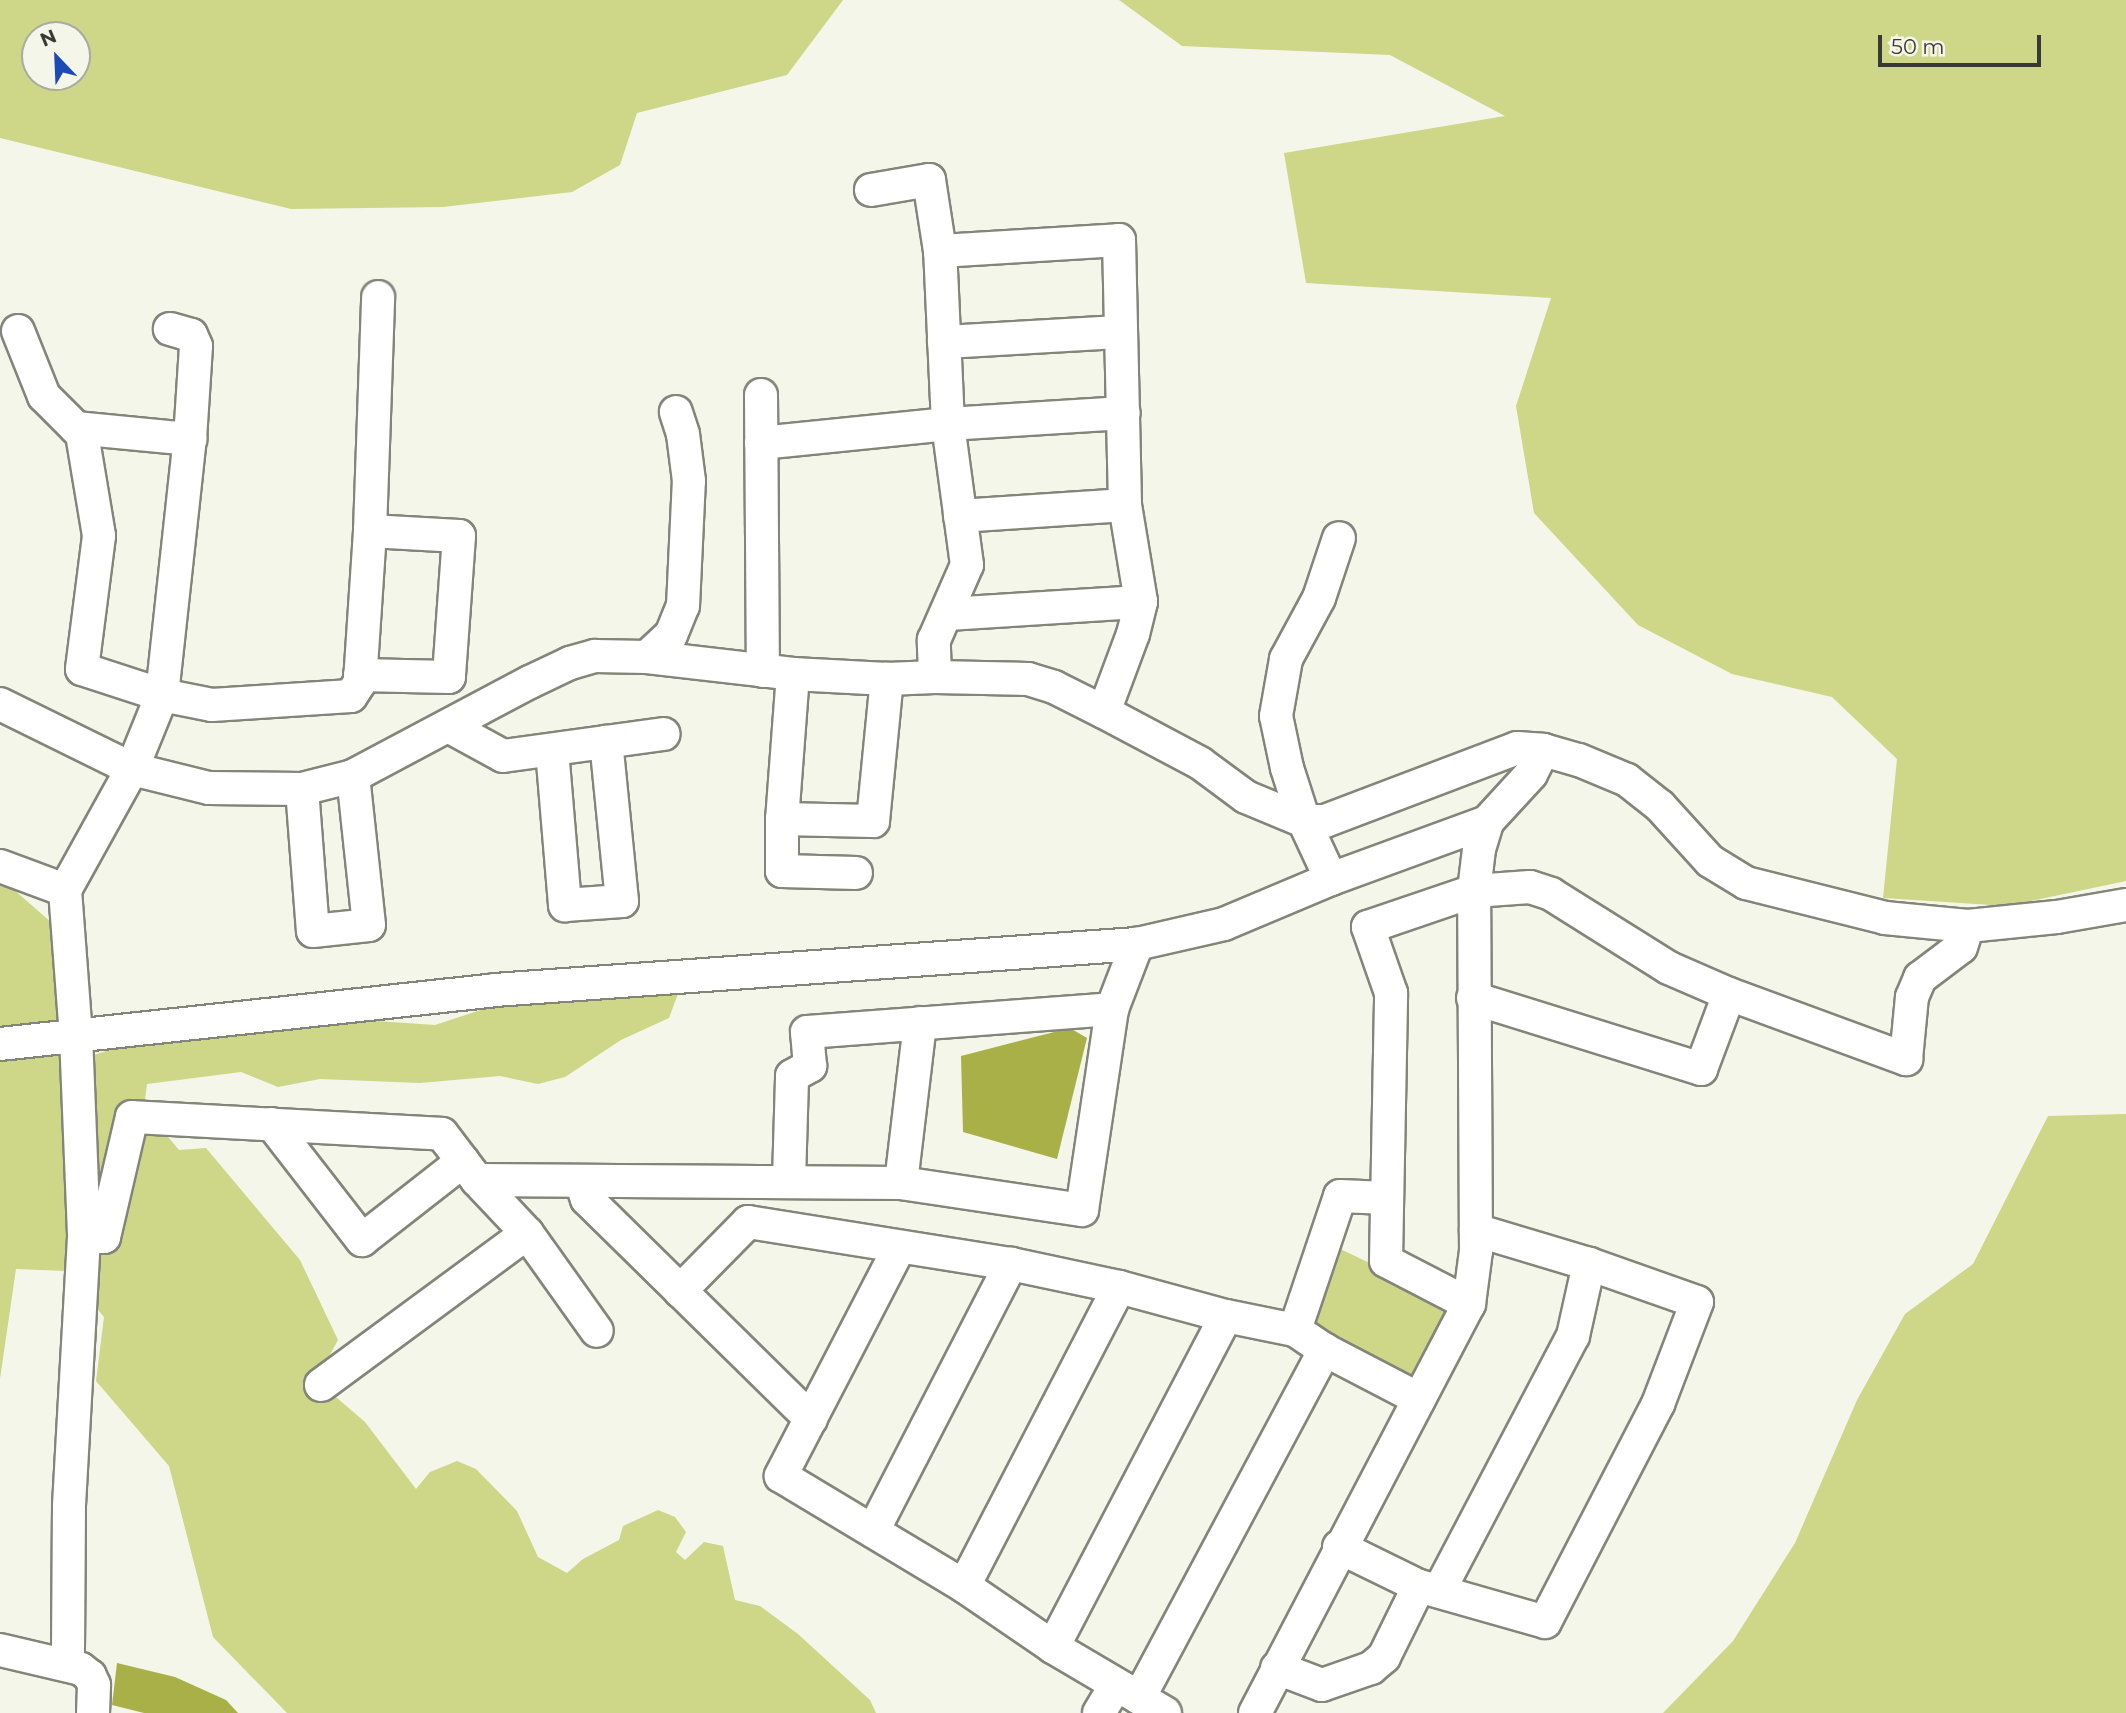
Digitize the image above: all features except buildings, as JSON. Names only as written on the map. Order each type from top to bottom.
[{"type":"street","points":[[871,190],[929,180],[940,251],[948,424],[967,565],[948,614],[934,639],[935,677]]},
{"type":"street","points":[[940,251],[1119,240],[1125,505],[1141,603],[1133,634],[1104,712]]},
{"type":"street","points":[[18,331],[44,396],[82,434],[99,536],[82,669],[162,695],[212,705],[336,699],[351,696],[360,675],[370,531],[378,297]]},
{"type":"street","points":[[68,1665],[69,1507],[84,1237],[76,1035],[65,890],[132,769],[162,695],[190,439],[196,346],[191,335],[170,330]]},
{"type":"street","points":[[944,342],[1120,332]]},
{"type":"street","points":[[761,395],[761,443],[778,673],[782,871],[856,873]]},
{"type":"street","points":[[647,657],[671,635],[683,606],[689,481],[683,434],[676,412]]},
{"type":"street","points":[[761,443],[948,424],[1124,413]]},
{"type":"street","points":[[76,428],[190,439]]},
{"type":"street","points":[[960,516],[1125,505]]},
{"type":"street","points":[[360,675],[449,677],[459,536],[370,531]]},
{"type":"street","points":[[1331,879],[1304,821],[1287,768],[1276,716],[1286,659],[1319,598],[1339,538]]},
{"type":"street","points":[[948,614],[1141,603]]},
{"type":"street","points":[[0,704],[132,769],[209,788],[302,789],[353,776],[570,663],[595,656],[647,657],[778,673],[887,679],[1028,679],[1054,687],[1104,712],[1200,763],[1247,797],[1304,821],[1325,821],[1517,748],[1543,750],[1579,760],[1627,780],[1660,806],[1710,861],[1746,883],[1885,919],[1968,926],[2057,917],[2126,905]]},
{"type":"street","points":[[782,818],[873,821],[887,679]]},
{"type":"street","points":[[450,727],[503,756],[664,734]]},
{"type":"street","points":[[552,750],[565,905],[622,901],[606,742]]},
{"type":"street","points":[[1255,1713],[1339,1547],[1469,1304],[1476,1230],[1473,998],[1474,891],[1479,849],[1487,822],[1531,774],[1543,750]]},
{"type":"street","points":[[302,789],[313,931],[369,925],[353,776]]},
{"type":"street","points":[[0,1044],[495,990],[1137,944],[1224,924],[1331,879],[1487,822]]},
{"type":"street","points":[[0,866],[65,890]]},
{"type":"street","points":[[1469,1304],[1386,1261],[1391,993],[1368,927],[1474,891],[1530,887],[1551,894],[1669,968],[1730,994],[1906,1059],[1912,997],[1920,978],[1961,947],[1968,926]]},
{"type":"street","points":[[272,1125],[362,1240],[470,1170],[581,1181],[789,1180],[901,1183],[1082,1210],[1112,1009],[1137,944]]},
{"type":"street","points":[[1473,998],[1701,1069],[1730,994]]},
{"type":"street","points":[[789,1180],[792,1076],[810,1066],[807,1032],[1112,1009]]},
{"type":"street","points":[[901,1183],[920,1023]]},
{"type":"street","points":[[84,1237],[104,1237],[132,1117],[442,1135],[527,1233],[597,1331]]},
{"type":"street","points":[[581,1181],[587,1199],[811,1419]]},
{"type":"street","points":[[1295,1330],[1340,1196],[1387,1198]]},
{"type":"street","points":[[680,1291],[748,1223],[1011,1264],[1295,1330],[1325,1350],[1419,1399]]},
{"type":"street","points":[[1339,1547],[1429,1588],[1545,1622],[1658,1404],[1697,1302],[1589,1264],[1476,1230]]},
{"type":"street","points":[[321,1385],[527,1233]]},
{"type":"street","points":[[899,1248],[781,1476],[964,1586],[1053,1647],[1140,1699]]},
{"type":"street","points":[[873,1531],[1011,1264]]},
{"type":"street","points":[[1278,1668],[1322,1685],[1371,1668],[1384,1657],[1429,1588],[1573,1336],[1589,1264]]},
{"type":"street","points":[[964,1586],[1119,1287]]},
{"type":"street","points":[[1053,1647],[1226,1316]]},
{"type":"street","points":[[1099,1713],[1140,1699],[1325,1350]]},
{"type":"street","points":[[0,1650],[68,1665],[90,1676],[94,1685],[93,1713]]},
{"type":"shaded area","points":[[0,0],[843,0],[787,75],[637,113],[620,165],[572,192],[443,207],[291,209],[0,138]]},
{"type":"shaded area","points":[[1119,0],[2126,0],[2126,881],[2007,906],[1883,898],[1897,759],[1832,697],[1732,674],[1638,625],[1534,513],[1516,406],[1551,298],[1306,283],[1284,153],[1505,116],[1390,55],[1182,46]]},
{"type":"shaded area","points":[[0,886],[13,889],[52,923],[63,991],[59,1066],[125,1045],[332,1018],[435,1025],[508,1001],[679,991],[669,1018],[621,1040],[565,1077],[538,1084],[500,1076],[420,1083],[320,1079],[278,1087],[241,1072],[147,1084],[144,1108],[179,1150],[206,1148],[300,1260],[338,1340],[310,1391],[337,1398],[365,1422],[416,1489],[430,1472],[457,1461],[476,1469],[517,1511],[538,1557],[567,1573],[583,1559],[619,1540],[623,1526],[658,1510],[675,1517],[686,1532],[676,1552],[685,1560],[704,1542],[723,1546],[735,1600],[760,1606],[798,1634],[870,1700],[876,1713],[287,1713],[213,1637],[169,1466],[96,1381],[104,1317],[65,1271],[16,1269],[0,1379]]},
{"type":"shaded area","points":[[1070,1028],[1087,1038],[1057,1159],[963,1132],[961,1056]]},
{"type":"shaded area","points":[[2126,1114],[2126,1713],[1663,1713],[1733,1641],[1795,1543],[1857,1400],[1905,1314],[1973,1264],[2048,1116]]},
{"type":"shaded area","points":[[1332,1245],[1451,1302],[1415,1373],[1404,1378],[1317,1331],[1308,1310]]},
{"type":"shaded area","points":[[117,1663],[175,1677],[226,1700],[238,1713],[144,1713],[112,1705]]}]
